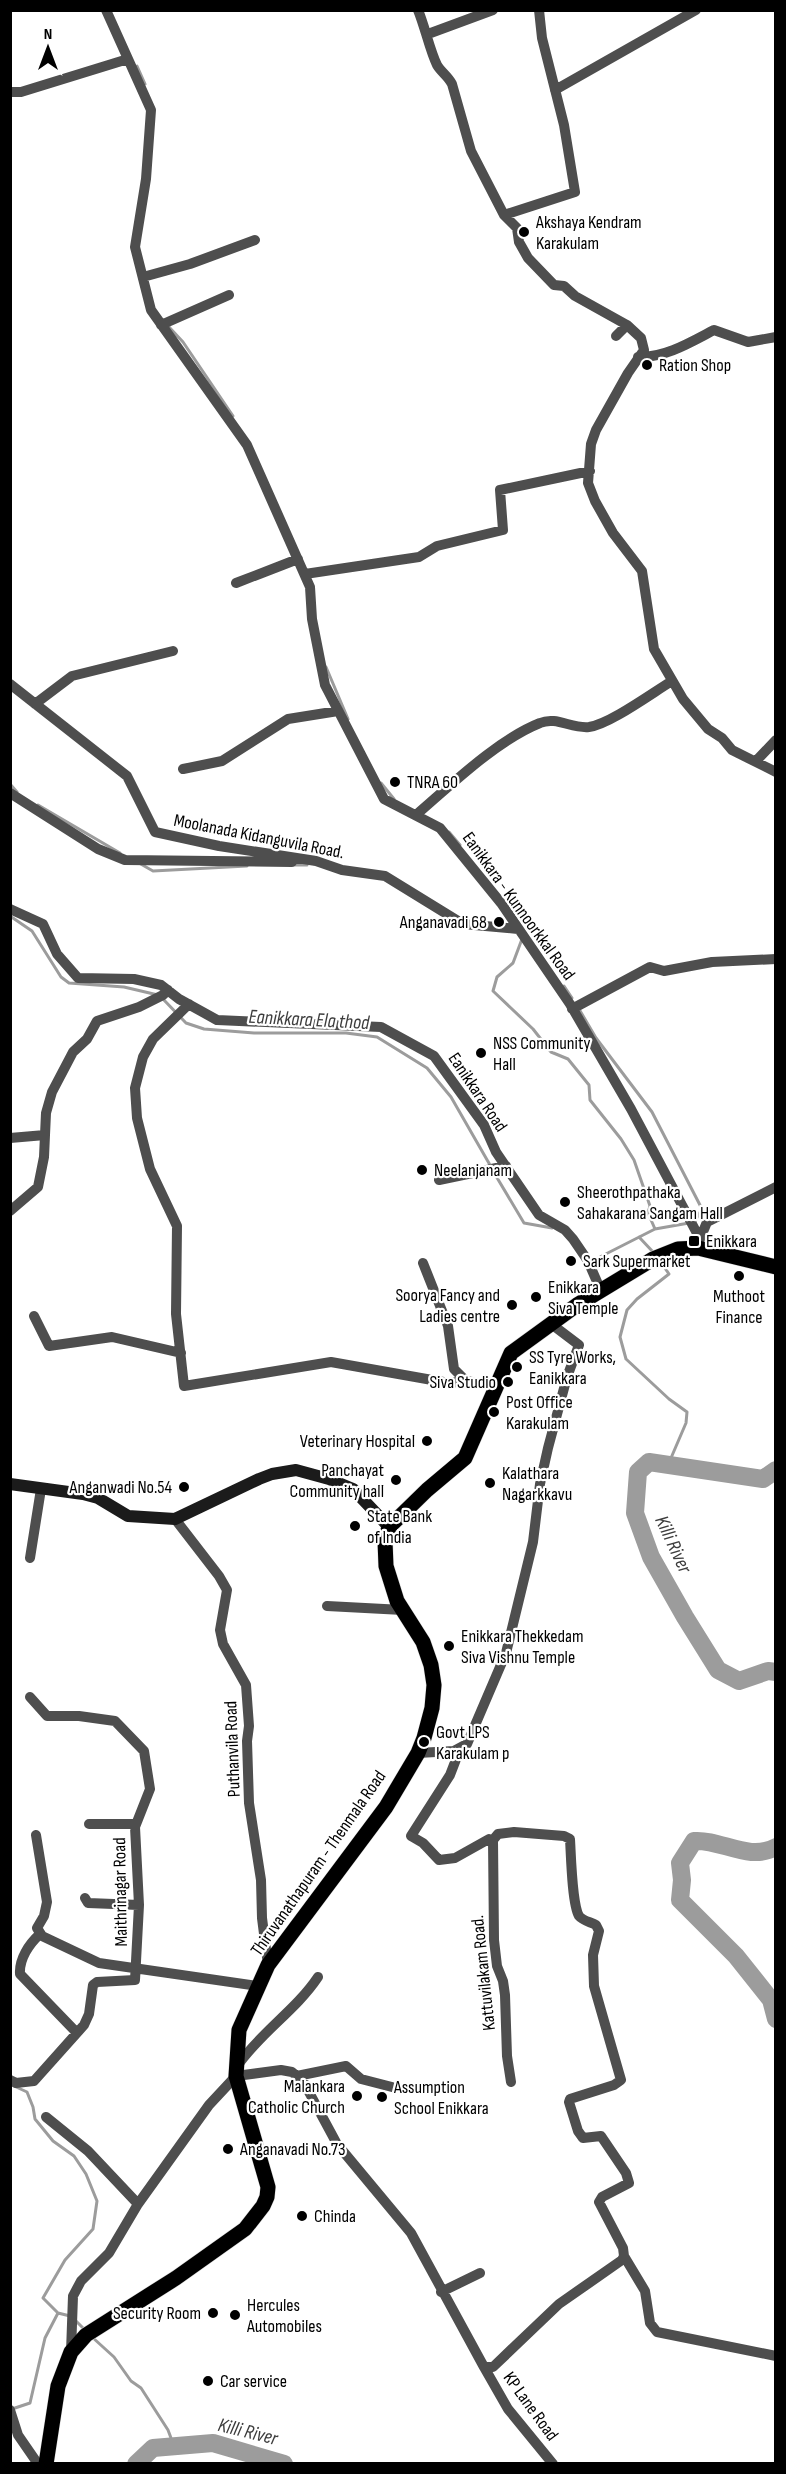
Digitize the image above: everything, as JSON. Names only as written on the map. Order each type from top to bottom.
[{"type":"main road","points":[[389,1527],[427,1490],[465,1458],[511,1353],[550,1323],[658,1256],[678,1249],[698,1238],[776,1267]]},
{"type":"main road","name":"Thiruvanathapuram - Thenmala Road","points":[[46,2463],[58,2386],[71,2352],[89,2333],[176,2278],[245,2229],[263,2206],[267,2197],[268,2187],[236,2072],[238,2030],[268,1965],[386,1807],[418,1753],[424,1738],[434,1685],[431,1665],[423,1642],[403,1610],[386,1566],[386,1541],[389,1527]]},
{"type":"street","name":"Eanikkara - Kunnoorkkal Road","points":[[106,10],[151,110],[146,179],[135,247],[151,310],[247,445],[310,587],[312,619],[325,685],[384,799],[440,828],[501,903],[521,932],[572,1009],[631,1109],[698,1238]]},
{"type":"street","points":[[418,10],[438,66],[449,77],[452,84],[471,151],[504,215],[517,228],[519,242],[528,258],[554,285],[564,286],[575,296],[627,325],[641,338],[644,350],[596,430],[591,444],[588,483],[613,533],[642,571],[654,649],[672,681],[696,717],[708,729],[722,738],[732,750],[776,772]]},
{"type":"street","points":[[428,34],[493,10]]},
{"type":"street","points":[[504,215],[575,192],[564,124],[542,38],[539,10]]},
{"type":"street","points":[[555,90],[696,10]]},
{"type":"street","points":[[10,92],[21,92],[128,59]]},
{"type":"street","points":[[142,277],[190,264],[255,240]]},
{"type":"street","points":[[161,325],[229,294]]},
{"type":"street","points":[[616,336],[627,325]]},
{"type":"street","points":[[639,357],[651,358],[714,330],[748,342],[776,337]]},
{"type":"street","points":[[305,574],[419,557],[437,546],[503,531],[500,490],[590,471]]},
{"type":"street","points":[[236,583],[298,560]]},
{"type":"street","points":[[34,704],[72,675],[173,651]]},
{"type":"street","points":[[416,815],[472,766],[526,729],[547,720],[578,728],[591,727],[672,681]]},
{"type":"street","name":"Moolanada Kidanguvila Road.","points":[[10,684],[128,776],[155,832],[219,846],[316,861],[342,870],[386,876],[463,924],[521,932]]},
{"type":"street","points":[[183,769],[222,761],[288,719],[338,711]]},
{"type":"street","points":[[756,761],[776,740]]},
{"type":"street","points":[[10,793],[98,849],[125,860],[269,863],[316,861]]},
{"type":"street","name":"Eanikkara Road","points":[[10,909],[43,924],[57,954],[78,978],[134,979],[161,985],[168,990],[182,1010],[217,1020],[381,1027],[434,1056],[484,1125],[496,1168],[539,1215],[566,1230],[590,1266],[601,1291]]},
{"type":"street","points":[[572,1009],[650,967],[664,971],[712,962],[776,959]]},
{"type":"street","points":[[10,1211],[38,1187],[44,1157],[46,1113],[52,1092],[73,1052],[87,1039],[97,1021],[139,1007],[168,990]]},
{"type":"street","points":[[182,1010],[153,1039],[143,1057],[135,1088],[137,1118],[150,1169],[177,1227],[176,1314],[184,1386],[331,1362],[449,1383],[466,1381],[496,1386]]},
{"type":"street","points":[[10,1138],[45,1135]]},
{"type":"street","points":[[439,1180],[496,1168]]},
{"type":"street","points":[[698,1238],[707,1222],[776,1187]]},
{"type":"street","points":[[423,1263],[448,1326],[454,1369],[466,1381]]},
{"type":"street","points":[[34,1316],[49,1346],[112,1336],[181,1353]]},
{"type":"street","points":[[418,1753],[460,1749],[467,1744],[506,1653],[533,1542],[540,1484],[548,1448],[567,1377],[579,1345],[550,1323]]},
{"type":"street","points":[[10,1484],[91,1496],[128,1516],[175,1519],[259,1479],[296,1470],[329,1479],[353,1489],[389,1527]]},
{"type":"street","points":[[30,1558],[41,1489]]},
{"type":"street","name":"Puthanvila Road","points":[[175,1519],[219,1576],[227,1590],[220,1630],[223,1644],[246,1685],[249,1726],[247,1741],[249,1803],[261,1880],[262,1918],[268,1965]]},
{"type":"street","points":[[327,1606],[403,1610]]},
{"type":"street","points":[[30,1697],[47,1716],[79,1716],[115,1721],[144,1751],[150,1789],[135,1827]]},
{"type":"street","points":[[460,1749],[441,1791],[411,1836],[423,1843],[440,1860],[455,1858],[489,1839],[493,1840],[498,1834],[514,1832],[564,1836],[570,1839],[578,1912],[584,1920],[596,1924],[599,1931],[594,1955],[594,1986],[621,2080],[614,2085],[570,2099],[569,2102],[578,2131],[583,2138],[602,2136],[630,2183],[602,2197],[598,2202],[622,2247],[624,2256],[645,2291],[650,2323],[657,2332],[776,2356]]},
{"type":"street","name":"Maithrinagar Road","points":[[89,1824],[132,1824],[135,1827],[139,1905],[137,1968]]},
{"type":"street","points":[[36,1835],[47,1902],[38,1928],[40,1934],[99,1963],[258,1986]]},
{"type":"street","name":"Kattuvilakam Road.","points":[[493,1840],[494,1940],[497,1966],[505,1995],[507,2056],[511,2082]]},
{"type":"street","points":[[85,1898],[88,1903],[139,1905]]},
{"type":"street","points":[[40,1934],[34,1939],[20,1963],[20,1974],[77,2033]]},
{"type":"street","points":[[10,2080],[16,2083],[34,2081],[77,2033],[89,2014],[93,1985],[97,1982],[135,1980],[137,1968]]},
{"type":"street","points":[[71,2352],[70,2324],[73,2296],[81,2281],[110,2253],[138,2204],[209,2105],[274,2023],[309,1990],[318,1977]]},
{"type":"street","points":[[236,2072],[282,2070],[297,2076],[346,2066],[361,2079],[392,2087]]},
{"type":"street","name":"KP Lane Road","points":[[297,2076],[307,2089],[337,2144],[411,2233],[441,2292],[508,2409],[553,2463]]},
{"type":"street","points":[[46,2118],[88,2151],[138,2204]]},
{"type":"street","points":[[484,2367],[493,2367],[559,2304],[624,2256]]},
{"type":"street","points":[[441,2292],[480,2273]]},
{"type":"street","points":[[11,2413],[18,2434],[38,2463]]},
{"type":"waterway","points":[[137,66],[145,84]]},
{"type":"waterway","points":[[169,327],[183,342],[233,416]]},
{"type":"waterway","points":[[326,667],[348,719]]},
{"type":"waterway","points":[[381,783],[394,799]]},
{"type":"waterway","points":[[10,784],[17,792]]},
{"type":"waterway","points":[[38,805],[120,853]]},
{"type":"waterway","points":[[449,832],[460,845]]},
{"type":"waterway","points":[[139,863],[153,871],[247,866]]},
{"type":"waterway","points":[[293,865],[307,865]]},
{"type":"waterway","name":"Eanikkara Ela thod","points":[[10,916],[32,931],[61,977],[69,983],[124,987],[158,995]]},
{"type":"waterway","points":[[522,939],[513,963],[497,977],[493,991],[533,1029],[551,1052],[568,1059],[589,1085],[590,1100],[621,1139],[634,1160],[650,1206],[648,1213],[655,1229],[592,1261]]},
{"type":"waterway","points":[[564,986],[572,998]]},
{"type":"waterway","name":"Eanikkara Ela thod","points":[[163,999],[186,1023],[204,1029],[254,1033],[346,1033],[377,1037],[427,1068],[451,1097],[490,1165]]},
{"type":"waterway","points":[[579,1009],[596,1038],[652,1112],[702,1209],[695,1221]]},
{"type":"waterway","name":"Eanikkara Ela thod","points":[[493,1171],[524,1223],[552,1228]]},
{"type":"waterway","points":[[655,1229],[689,1223]]},
{"type":"waterway","points":[[639,1237],[654,1253]]},
{"type":"waterway","points":[[660,1261],[669,1274],[637,1299],[627,1310],[620,1337],[626,1359],[669,1399],[687,1412],[686,1423],[668,1465]]},
{"type":"waterway","name":"Killi River","points":[[776,1470],[763,1479],[649,1462],[638,1472],[635,1513],[651,1557],[718,1670],[739,1681],[768,1671],[776,1672]]},
{"type":"waterway","name":"Killi River","points":[[776,1847],[756,1852],[694,1841],[680,1863],[682,1880],[680,1900],[736,1956],[771,2000],[776,2019]]},
{"type":"waterway","points":[[14,2086],[27,2092],[35,2119],[53,2141],[74,2156],[86,2174],[97,2201],[93,2229],[65,2260],[43,2298],[58,2313]]},
{"type":"waterway","points":[[12,2409],[30,2403],[45,2338],[58,2313],[70,2316]]},
{"type":"waterway","points":[[75,2320],[85,2330]]},
{"type":"waterway","points":[[92,2337],[114,2357],[131,2381],[141,2388],[168,2430],[174,2446]]},
{"type":"waterway","name":"Killi River","points":[[136,2464],[153,2448],[213,2443],[284,2464]]},
{"type":"place","name":"Akshaya Kendram Karakulam","points":[[524,232]]},
{"type":"place","name":"Ration Shop","points":[[647,365]]},
{"type":"place","name":"TNRA 60","points":[[395,782]]},
{"type":"place","name":"Anganavadi 68","points":[[499,922]]},
{"type":"place","name":"NSS Community Hall","points":[[481,1053]]},
{"type":"place","name":"Neelanjanam","points":[[422,1170]]},
{"type":"place","name":"Sheerothpathaka Sahakarana Sangam Hall","points":[[565,1202]]},
{"type":"place","name":"Enikkara","points":[[694,1241]]},
{"type":"place","name":"Sark Supermarket","points":[[571,1261]]},
{"type":"place","name":"Muthoot Finance","points":[[739,1276]]},
{"type":"place","name":"Enikkara Siva Temple","points":[[536,1297]]},
{"type":"place","name":"Soorya Fancy and Ladies centre","points":[[512,1305]]},
{"type":"place","name":"SS Tyre Works, Eanikkara","points":[[517,1367]]},
{"type":"place","name":"Siva Studio","points":[[508,1382]]},
{"type":"place","name":"Post Office Karakulam","points":[[494,1412]]},
{"type":"place","name":"Veterinary Hospital","points":[[427,1441]]},
{"type":"place","name":"Panchayat Community hall","points":[[396,1480]]},
{"type":"place","name":"Kalathara Nagarkkavu","points":[[490,1483]]},
{"type":"place","name":"Anganwadi No.54","points":[[184,1487]]},
{"type":"place","name":"State Bank of India","points":[[355,1526]]},
{"type":"place","name":"Enikkara Thekkedam Siva Vishnu Temple","points":[[449,1646]]},
{"type":"place","name":"Govt LPS Karakulam p","points":[[424,1742]]},
{"type":"place","name":"Malankara Catholic Church","points":[[357,2096]]},
{"type":"place","name":"Assumption School Enikkara","points":[[382,2097]]},
{"type":"place","name":"Anganavadi No.73","points":[[228,2149]]},
{"type":"place","name":"Chinda","points":[[302,2216]]},
{"type":"place","name":"Security Room","points":[[213,2313]]},
{"type":"place","name":"Hercules Automobiles","points":[[235,2315]]},
{"type":"place","name":"Car service","points":[[208,2381]]}]
